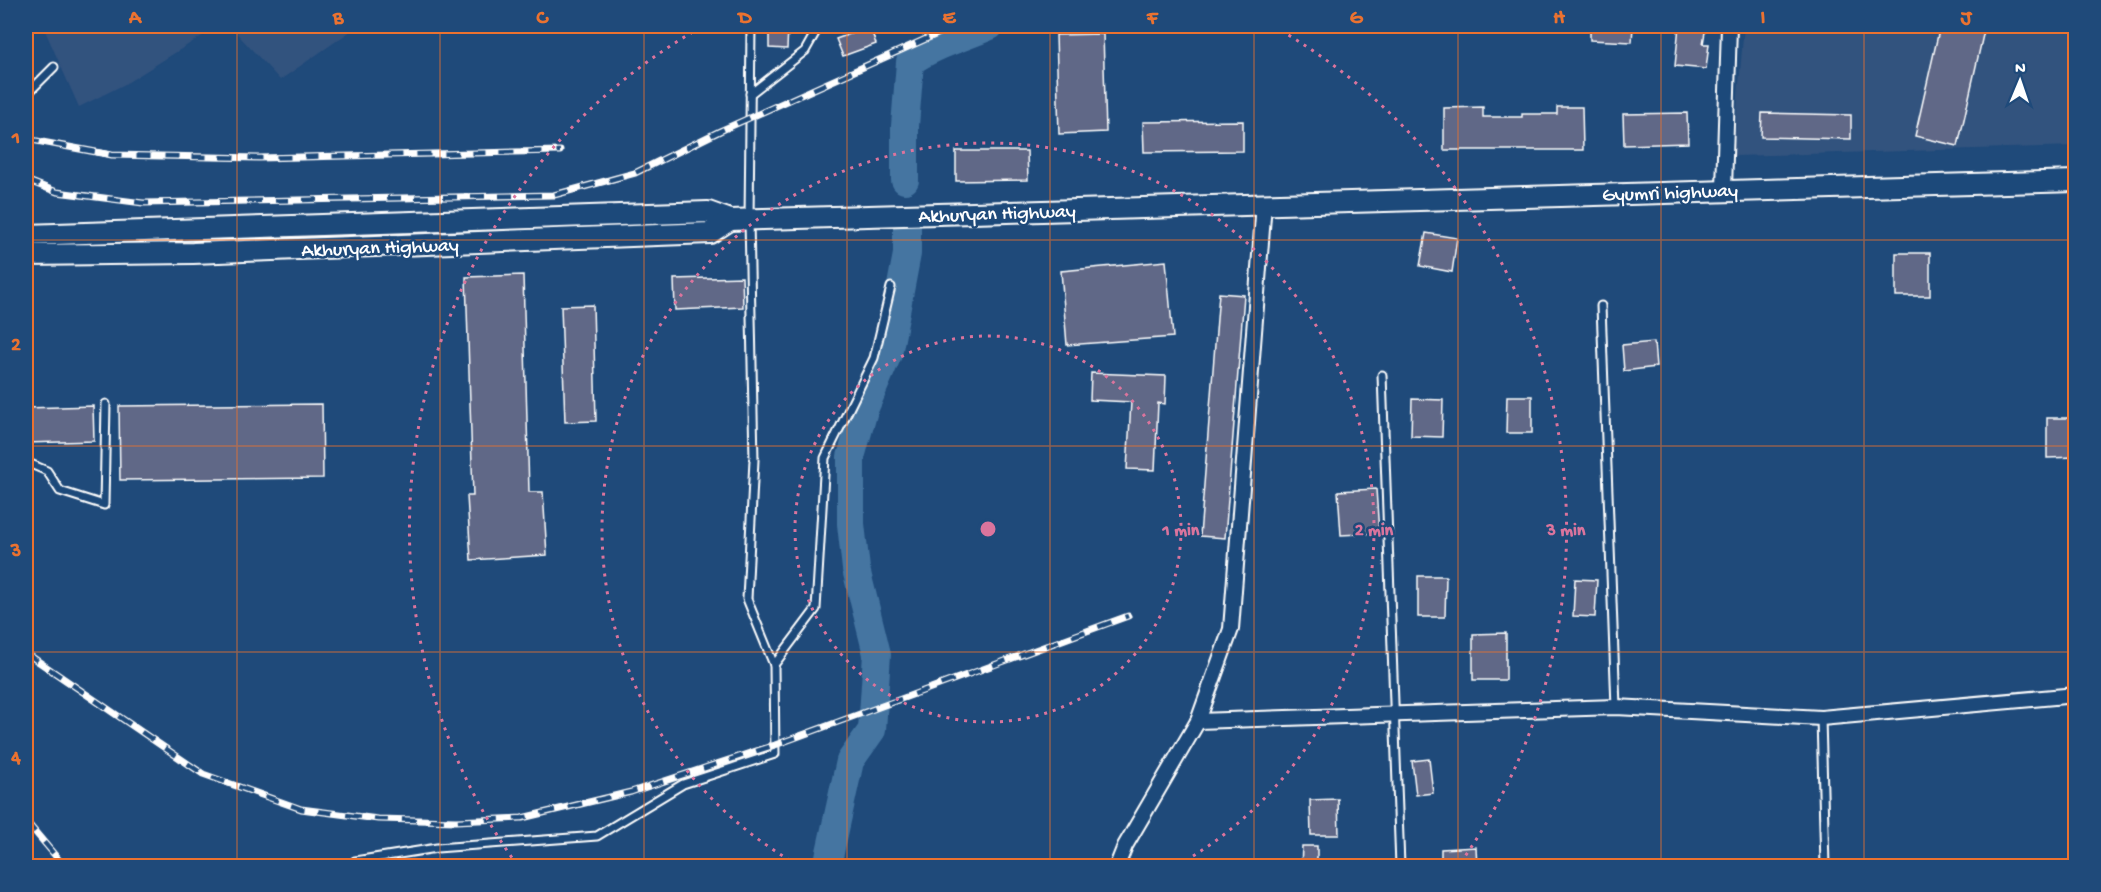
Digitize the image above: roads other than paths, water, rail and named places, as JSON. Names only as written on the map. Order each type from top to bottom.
[{"type":"main road","name":"Gyumri highway","points":[[1264,203],[2076,181]]},
{"type":"main road","name":"Akhuryan Highway","points":[[26,235],[708,212],[740,220],[1264,203]]},
{"type":"main road","name":"Akhuryan Highway","points":[[26,255],[193,253],[710,233],[740,220]]},
{"type":"street","points":[[1724,189],[1728,26]]},
{"type":"street","points":[[1117,867],[1125,846],[1198,721],[1232,629],[1264,203]]},
{"type":"street","points":[[1198,721],[1616,707],[1821,718],[2076,695]]},
{"type":"lane","points":[[356,867],[356,861],[436,848],[597,836],[683,784],[775,754],[774,665],[747,599],[754,460],[740,220],[750,94],[751,26]]},
{"type":"lane","points":[[750,94],[805,51],[819,26]]},
{"type":"lane","points":[[26,95],[54,67]]},
{"type":"lane","points":[[774,665],[816,609],[825,458],[874,358],[891,287]]},
{"type":"lane","points":[[1600,306],[1616,707]]},
{"type":"lane","points":[[1382,375],[1400,867]]},
{"type":"lane","points":[[26,462],[47,471],[60,490],[104,505],[106,404]]},
{"type":"lane","points":[[1821,718],[1826,867]]},
{"type":"waterway","points":[[905,180],[905,126],[910,62],[939,46],[990,26]]},
{"type":"waterway","points":[[827,866],[850,761],[872,730],[877,654],[856,569],[851,524],[851,457],[864,410],[888,354],[907,254],[907,228]]},
{"type":"railway","points":[[26,180],[57,192],[143,203],[554,195],[635,173],[720,131],[955,26]]},
{"type":"railway","points":[[26,139],[112,155],[259,158],[560,151]]},
{"type":"railway","points":[[26,653],[203,774],[301,809],[378,819],[456,821],[522,818],[631,792],[775,745],[1128,616]]},
{"type":"railway","points":[[26,821],[64,866]]},
{"type":"railway","points":[[26,862],[29,866]]}]
